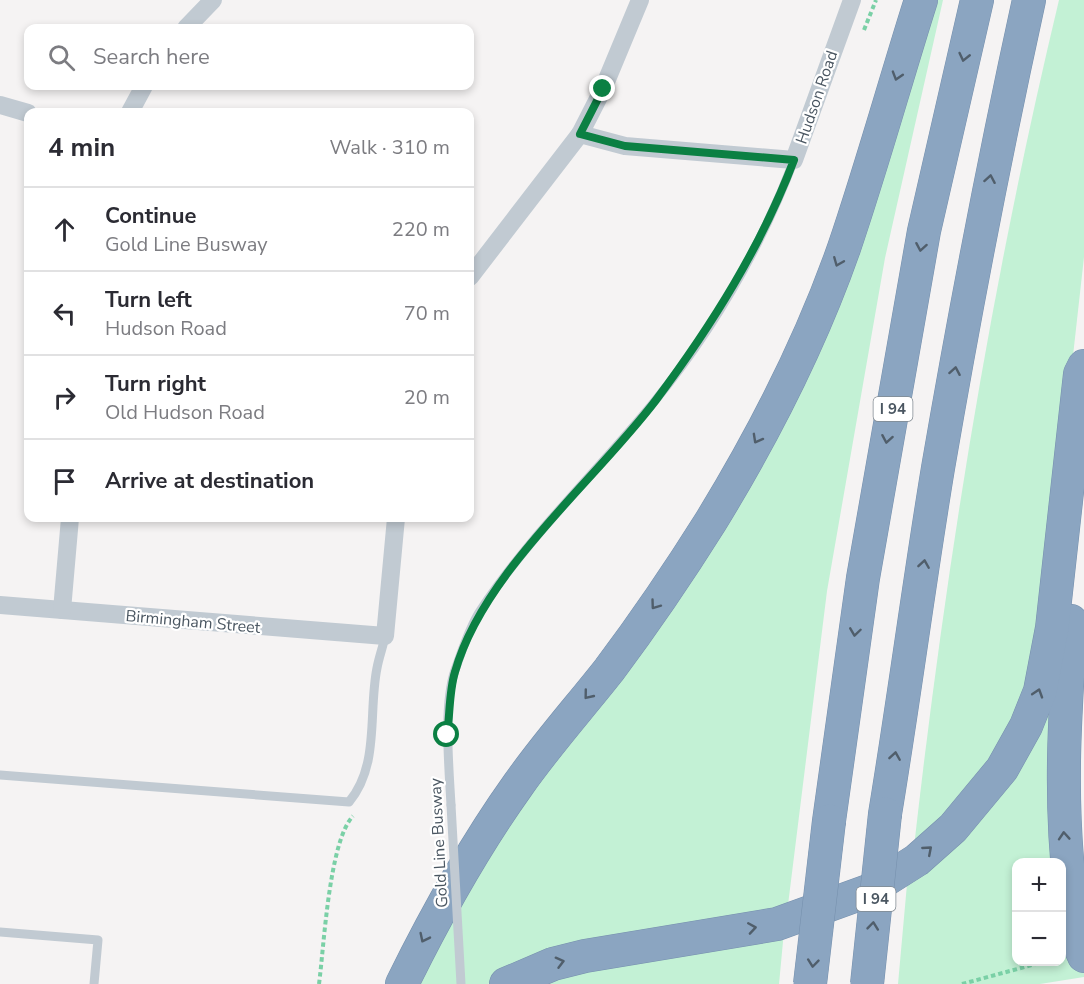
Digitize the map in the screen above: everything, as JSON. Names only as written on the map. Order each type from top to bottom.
[{"type":"highway","points":[[402,984],[432,922],[476,847],[519,783],[609,669],[666,591],[712,518],[760,434],[807,338],[844,249],[921,0]]},
{"type":"highway","name":"I 94","points":[[810,984],[829,821],[863,578],[922,243],[977,0]]},
{"type":"highway","name":"I 94","points":[[867,984],[885,814],[938,470],[992,166],[1029,0]]},
{"type":"highway","points":[[506,984],[553,964],[585,956],[777,924],[868,891],[917,860],[953,828],[1002,769],[1026,726],[1040,690],[1052,628],[1080,374],[1084,366]]},
{"type":"highway","points":[[1084,446],[1062,748],[1064,836],[1073,910],[1084,956]]},
{"type":"street","points":[[190,24],[213,0]]},
{"type":"street","points":[[474,272],[580,134],[603,89],[640,0]]},
{"type":"street","name":"Hudson Road","points":[[580,134],[625,146],[794,160],[852,0]]},
{"type":"street","points":[[132,108],[142,90]]},
{"type":"street","points":[[0,105],[24,112]]},
{"type":"street","points":[[62,610],[70,522]]},
{"type":"street","points":[[386,636],[396,522]]},
{"type":"street","name":"Birmingham Street","points":[[0,605],[386,636]]},
{"type":"lane","name":"Gold Line Busway","points":[[461,984],[447,735],[454,672],[478,613],[522,556],[655,401],[725,302],[776,207],[794,160]]},
{"type":"lane","points":[[0,775],[350,802],[360,789],[369,761],[377,668],[386,636]]},
{"type":"lane","points":[[0,932],[98,940],[94,984]]},
{"type":"path","points":[[962,984],[1028,966]]},
{"type":"green space","points":[[928,0],[943,0],[885,258],[827,591],[787,913],[526,963],[488,984],[413,984],[444,923],[737,490]]},
{"type":"green space","points":[[1059,0],[1084,0],[1084,257],[1041,643],[1013,721],[969,792],[914,847],[941,634],[973,422],[1013,210]]},
{"type":"green space","points":[[1052,667],[1075,844],[1084,859],[1084,977],[1040,984],[898,984],[908,873],[934,856]]},
{"type":"green space","points":[[784,931],[779,984],[525,984]]},
{"type":"route","points":[[447,735],[454,672],[478,613],[522,556],[655,401],[725,302],[776,207],[794,160],[625,146],[580,134],[603,89]]}]
